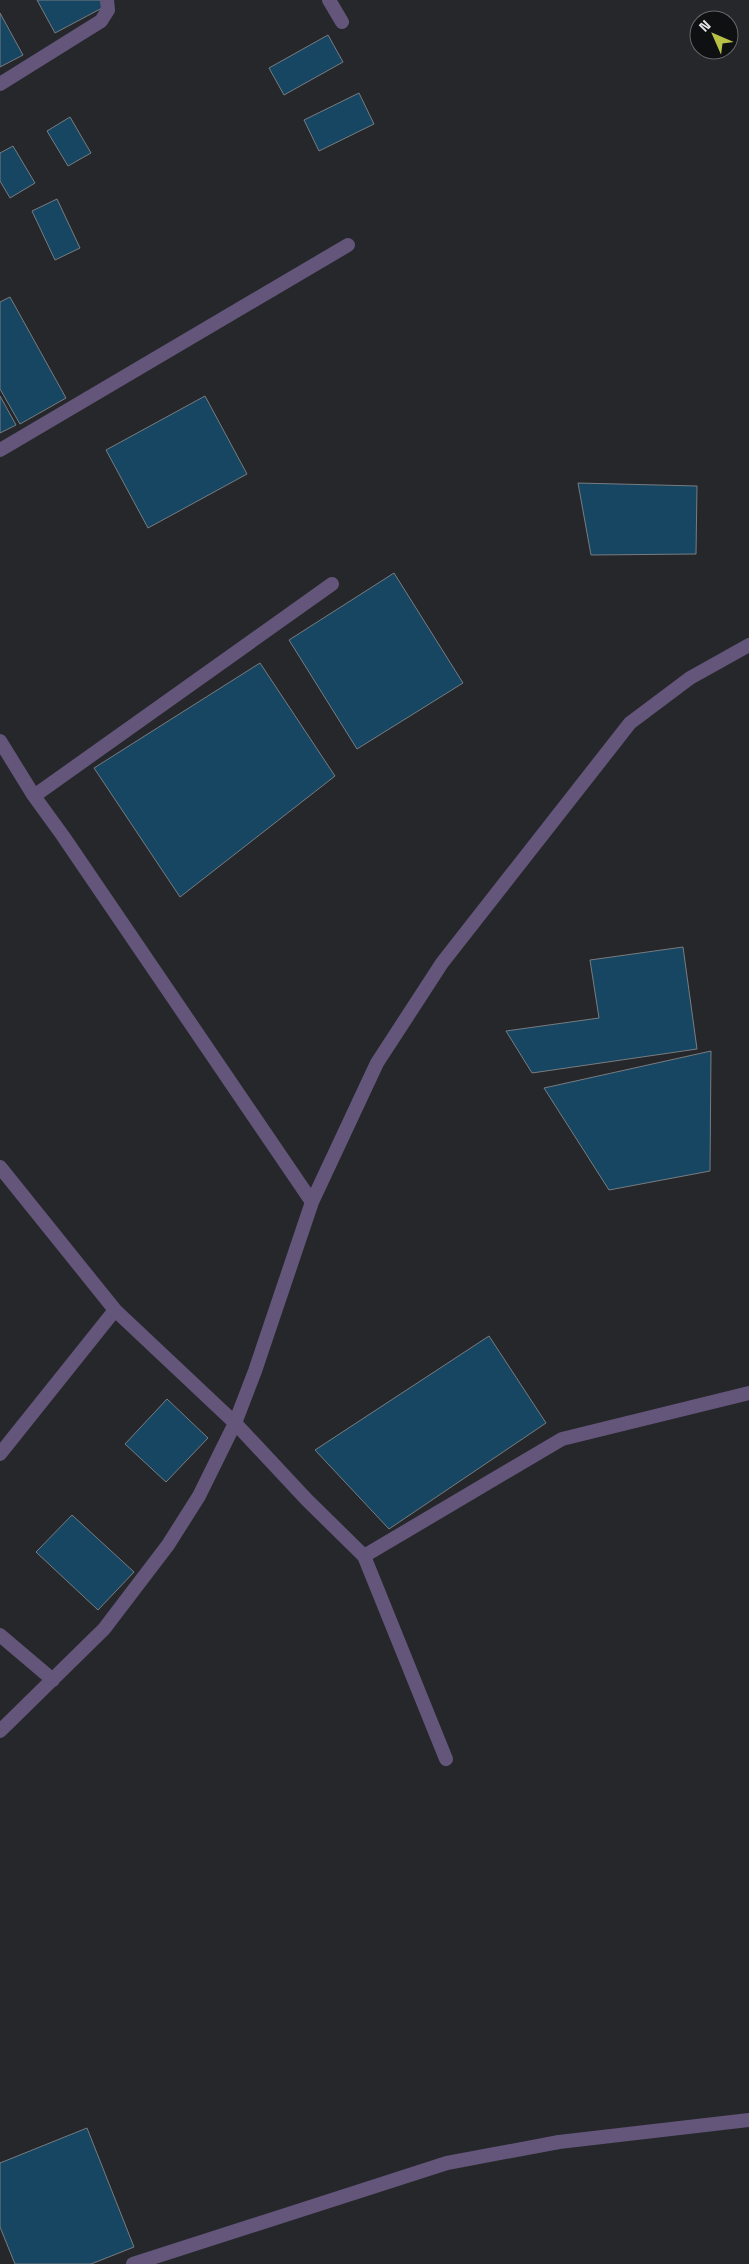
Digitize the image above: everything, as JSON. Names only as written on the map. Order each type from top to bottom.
[{"type":"street","points":[[0,84],[101,21],[108,10],[107,0]]},
{"type":"street","points":[[329,0],[342,22]]},
{"type":"street","points":[[0,450],[348,245]]},
{"type":"street","points":[[34,796],[332,584]]},
{"type":"street","points":[[0,1730],[104,1628],[168,1545],[199,1496],[235,1423],[255,1371],[312,1202],[377,1063],[442,964],[630,723],[690,678],[749,645]]},
{"type":"street","points":[[0,741],[34,796],[312,1202]]},
{"type":"street","points":[[0,1167],[115,1310],[235,1423],[307,1500],[364,1556],[446,1759]]},
{"type":"street","points":[[0,1454],[115,1310]]},
{"type":"street","points":[[364,1556],[562,1439],[749,1393]]},
{"type":"street","points":[[0,1635],[53,1680]]},
{"type":"street","points":[[133,2264],[446,2163],[559,2142],[749,2120]]},
{"type":"building","points":[[37,0],[100,0],[104,7],[55,33]]},
{"type":"building","points":[[0,13],[23,55],[0,67]]},
{"type":"building","points":[[328,35],[343,62],[284,95],[269,68]]},
{"type":"building","points":[[359,93],[374,124],[319,151],[304,120]]},
{"type":"building","points":[[70,117],[91,153],[68,166],[47,131]]},
{"type":"building","points":[[13,146],[35,183],[10,198],[0,181],[0,153]]},
{"type":"building","points":[[57,199],[80,248],[55,260],[32,211]]},
{"type":"building","points":[[10,297],[66,398],[20,424],[0,389],[0,302]]},
{"type":"building","points":[[0,396],[16,425],[0,433]]},
{"type":"building","points":[[205,396],[247,474],[148,528],[106,450]]},
{"type":"building","points":[[578,483],[697,486],[696,554],[591,555]]},
{"type":"building","points":[[394,573],[463,683],[357,749],[289,640]]},
{"type":"building","points":[[260,663],[335,776],[180,897],[94,768]]},
{"type":"building","points":[[683,947],[697,1049],[532,1073],[506,1031],[599,1018],[590,960]]},
{"type":"building","points":[[711,1051],[710,1171],[609,1190],[544,1088]]},
{"type":"building","points":[[489,1336],[546,1423],[389,1529],[315,1450]]},
{"type":"building","points":[[167,1399],[208,1438],[166,1482],[125,1444]]},
{"type":"building","points":[[72,1515],[134,1572],[98,1610],[36,1552]]},
{"type":"building","points":[[87,2128],[134,2247],[91,2264],[15,2264],[0,2227],[0,2163]]}]
